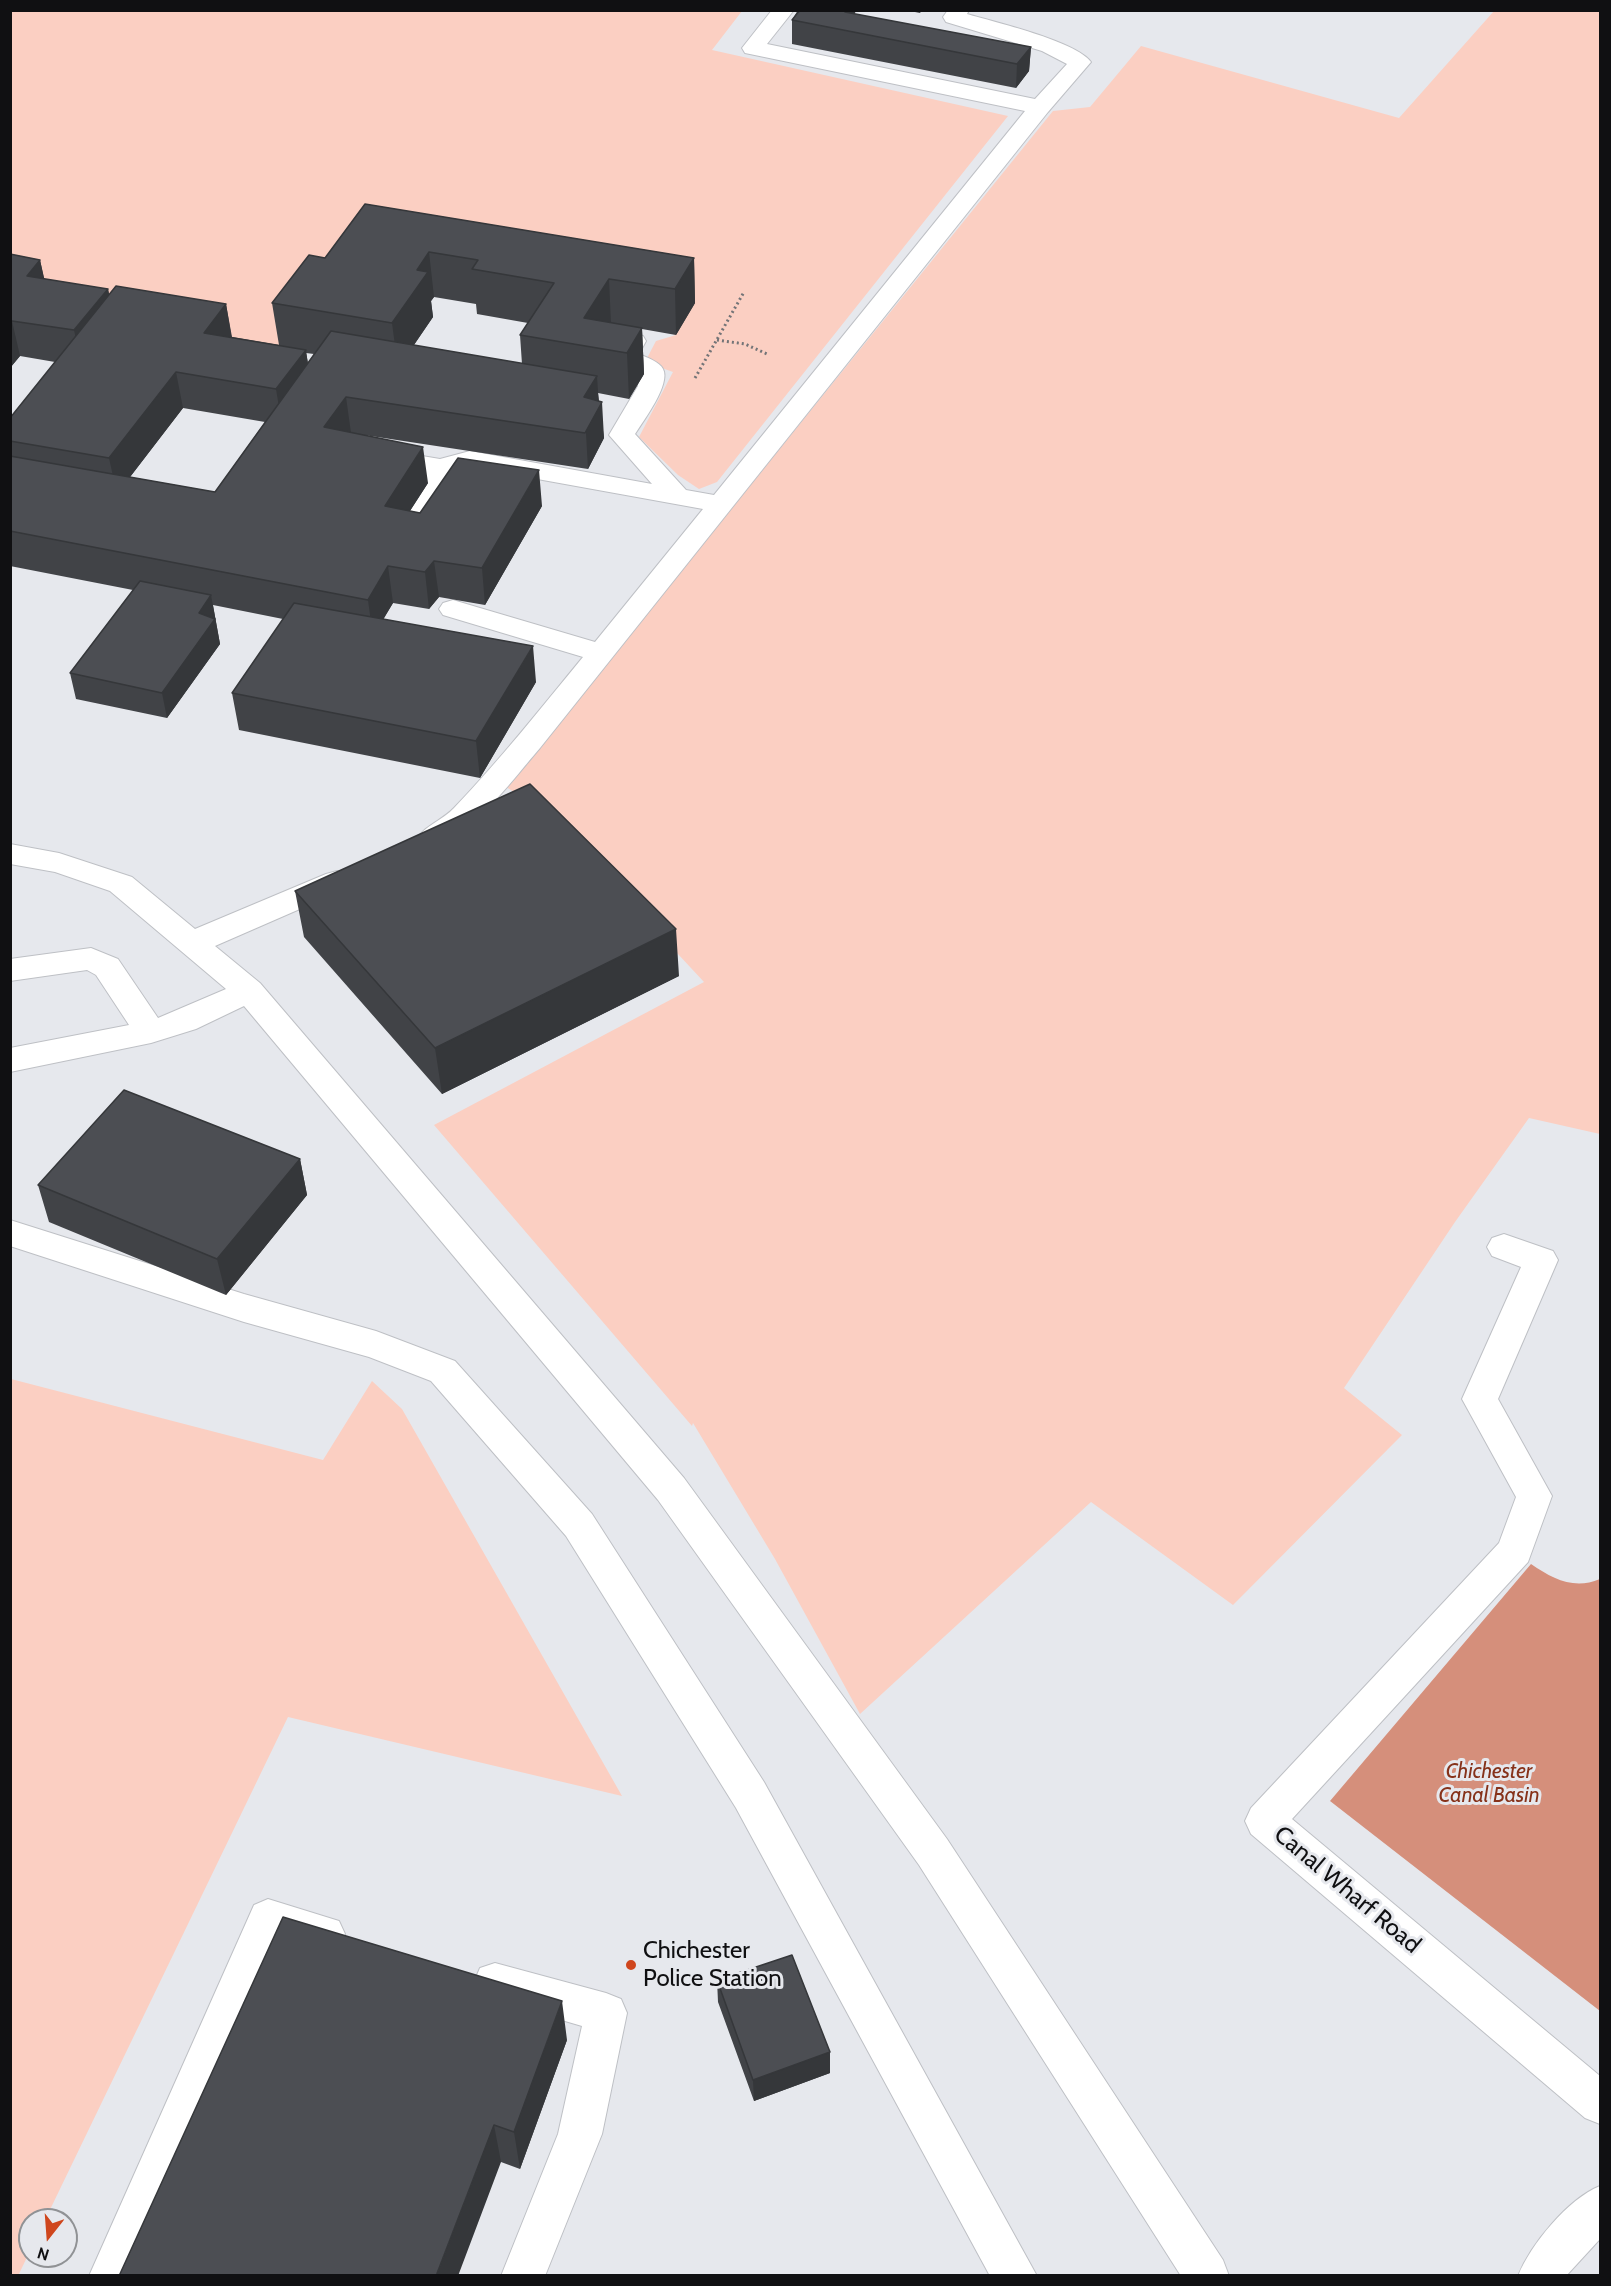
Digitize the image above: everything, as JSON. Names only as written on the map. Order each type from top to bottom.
[{"type":"street","points":[[784,10],[753,48],[1040,107]]},
{"type":"street","points":[[408,852],[446,832],[463,817],[530,741],[1040,107],[1080,62],[1050,46],[954,17],[959,10]]},
{"type":"street","points":[[634,341],[626,356],[652,371],[651,386],[622,435],[678,497]]},
{"type":"street","points":[[360,447],[375,456],[441,467],[470,459],[721,504]]},
{"type":"street","points":[[411,535],[441,467]]},
{"type":"street","points":[[453,609],[601,653]]},
{"type":"street","points":[[10,854],[59,863],[121,884],[249,991],[671,1489],[933,1852],[1207,2276]]},
{"type":"street","points":[[190,944],[355,873]]},
{"type":"street","points":[[10,970],[91,959],[107,967],[151,1032]]},
{"type":"street","points":[[10,1060],[151,1032],[185,1021],[249,991]]},
{"type":"street","points":[[10,1233],[244,1308],[376,1344],[443,1371],[579,1525],[738,1775],[1015,2276]]},
{"type":"street","name":"Canal Wharf Road","points":[[1504,1247],[1541,1260],[1480,1399],[1534,1496],[1515,1551],[1265,1821],[1600,2103]]},
{"type":"street","points":[[111,2276],[268,1918],[355,1942]]},
{"type":"street","points":[[459,1971],[606,2013],[580,2134],[523,2276]]},
{"type":"street","points":[[1540,2276],[1551,2259],[1600,2208]]},
{"type":"path","points":[[717,340],[745,344],[767,354]]},
{"type":"shaded area","points":[[10,11],[742,11],[712,50],[1008,116],[717,482],[699,489],[678,475],[639,437],[673,372],[645,362],[656,341],[676,335],[370,249],[279,348],[11,289]]},
{"type":"shaded area","points":[[1494,11],[1600,11],[1600,1134],[1529,1118],[1455,1222],[1344,1388],[1402,1435],[1233,1605],[1091,1502],[860,1714],[775,1559],[693,1423],[692,1426],[434,1125],[704,982],[544,810],[506,787],[1053,111],[1090,107],[1141,46],[1399,118]]},
{"type":"shaded area","points":[[11,1379],[323,1460],[372,1381],[402,1409],[622,1796],[288,1717],[51,2208],[18,2208],[18,2268],[22,2268],[18,2276],[10,2275]]},
{"type":"water","name":"Chichester Canal Basin","points":[[1531,1564],[1547,1574],[1573,1583],[1600,1579],[1600,2011],[1330,1801]]},
{"type":"building","points":[[800,10],[846,10],[845,12],[1031,47],[1017,64],[792,20]]},
{"type":"building","points":[[365,204],[694,258],[675,289],[609,279],[584,318],[642,328],[627,353],[520,335],[554,283],[472,269],[478,260],[429,252],[417,270],[428,272],[392,323],[272,303],[309,255],[325,258]]},
{"type":"building","points":[[10,254],[40,260],[27,276],[108,289],[74,330],[10,322]]},
{"type":"building","points":[[116,286],[226,304],[204,333],[306,350],[276,389],[176,372],[109,458],[10,441],[10,418]]},
{"type":"building","points":[[331,331],[597,376],[584,397],[602,402],[585,433],[346,397],[324,427],[423,447],[385,506],[420,513],[458,458],[539,470],[482,568],[434,561],[425,572],[388,566],[368,600],[10,531],[10,456],[215,492]]},
{"type":"building","points":[[140,581],[211,595],[199,613],[215,619],[162,693],[70,673]]},
{"type":"building","points":[[294,603],[533,646],[476,741],[232,693]]},
{"type":"building","points":[[530,784],[676,929],[435,1048],[295,891]]},
{"type":"building","points":[[124,1090],[300,1159],[217,1259],[38,1185]]},
{"type":"building","points":[[283,1917],[562,2001],[514,2132],[494,2125],[436,2276],[119,2276]]},
{"type":"building","points":[[792,1955],[830,2052],[753,2080],[717,1980]]},
{"type":"place","name":"Chichester Police Station","points":[[631,1965]]}]
